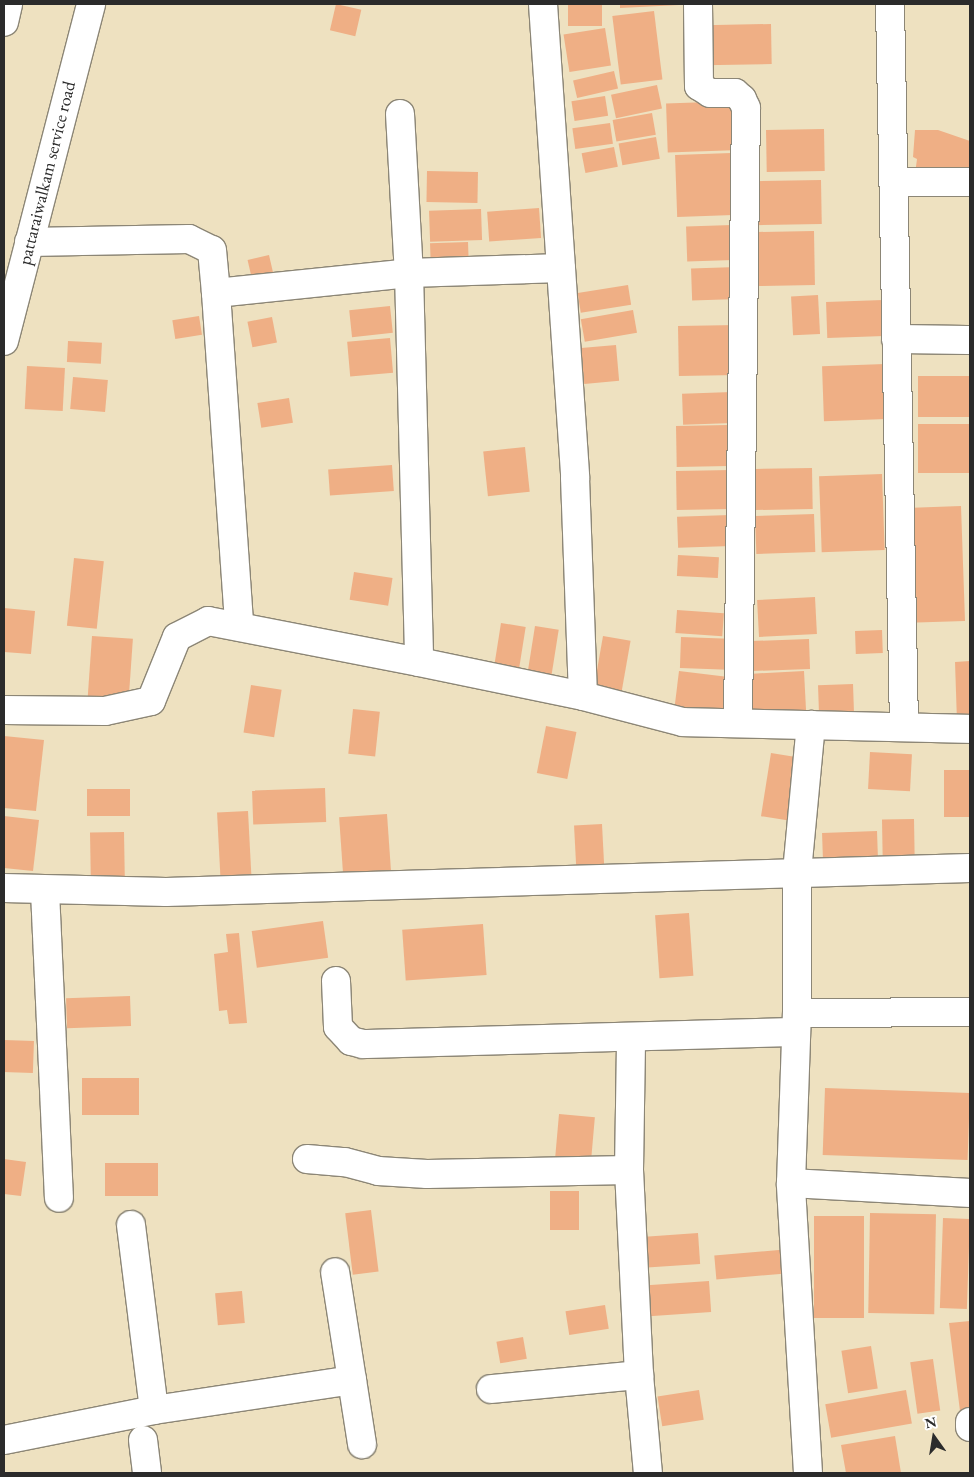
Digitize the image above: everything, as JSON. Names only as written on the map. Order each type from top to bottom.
[{"type":"main road","points":[[4,22],[8,4]]},
{"type":"main road","name":"pattaraiwalkam service road","points":[[4,341],[91,4]]},
{"type":"main road","points":[[543,4],[575,478],[583,696]]},
{"type":"main road","points":[[698,4],[699,86],[710,93],[735,93],[742,98],[746,108],[738,724]]},
{"type":"main road","points":[[890,4],[904,727]]},
{"type":"main road","points":[[400,114],[409,273],[419,662]]},
{"type":"main road","points":[[894,182],[970,182]]},
{"type":"main road","points":[[29,242],[189,239],[212,250],[239,626]]},
{"type":"main road","points":[[216,293],[409,273],[561,268]]},
{"type":"main road","points":[[896,339],[970,340]]},
{"type":"main road","points":[[4,710],[105,711],[151,701],[177,637],[208,621],[583,696],[683,722],[970,729]]},
{"type":"main road","points":[[808,1473],[791,1183],[796,1023],[797,872],[811,725]]},
{"type":"main road","points":[[4,888],[45,891],[166,892],[970,868]]},
{"type":"main road","points":[[45,891],[59,1198]]},
{"type":"main road","points":[[336,981],[338,1027],[351,1041],[363,1044],[631,1038],[796,1023],[970,1012]]},
{"type":"main road","points":[[631,1038],[629,1170],[639,1375],[648,1473]]},
{"type":"main road","points":[[307,1159],[345,1162],[378,1171],[427,1174],[629,1170]]},
{"type":"main road","points":[[791,1183],[970,1193]]},
{"type":"main road","points":[[131,1225],[154,1410]]},
{"type":"main road","points":[[335,1272],[362,1444]]},
{"type":"main road","points":[[491,1389],[639,1375]]},
{"type":"main road","points":[[4,1440],[154,1410],[352,1380]]},
{"type":"main road","points":[[143,1440],[147,1473]]},
{"type":"building","points":[[336,4],[361,10],[355,36],[330,30]]},
{"type":"building","points":[[568,4],[602,4],[602,26],[568,26]]},
{"type":"building","points":[[620,4],[679,4],[679,5],[620,8]]},
{"type":"building","points":[[654,11],[662,79],[621,85],[612,16]]},
{"type":"building","points":[[771,24],[772,64],[704,65],[703,25]]},
{"type":"building","points":[[605,28],[611,66],[569,72],[564,35]]},
{"type":"building","points":[[614,71],[618,89],[577,98],[573,80]]},
{"type":"building","points":[[657,85],[662,108],[616,118],[611,95]]},
{"type":"building","points":[[605,96],[608,116],[575,121],[571,101]]},
{"type":"building","points":[[738,101],[740,150],[668,152],[666,104]]},
{"type":"building","points":[[652,113],[656,135],[616,142],[613,120]]},
{"type":"building","points":[[610,123],[613,144],[575,149],[572,128]]},
{"type":"building","points":[[824,129],[825,171],[767,172],[766,130]]},
{"type":"building","points":[[915,130],[938,130],[970,141],[970,176],[915,174],[917,159],[913,157]]},
{"type":"building","points":[[656,137],[660,159],[622,165],[619,144]]},
{"type":"building","points":[[614,147],[618,167],[585,173],[582,153]]},
{"type":"building","points":[[731,153],[733,215],[677,217],[675,155]]},
{"type":"building","points":[[427,171],[478,172],[477,203],[426,202]]},
{"type":"building","points":[[821,180],[822,224],[754,225],[753,181]]},
{"type":"building","points":[[539,208],[541,238],[489,242],[487,212]]},
{"type":"building","points":[[481,209],[482,240],[430,242],[429,211]]},
{"type":"building","points":[[732,225],[733,260],[687,262],[686,227]]},
{"type":"building","points":[[814,231],[815,285],[759,286],[758,232]]},
{"type":"building","points":[[468,242],[469,266],[431,267],[430,243]]},
{"type":"building","points":[[269,255],[275,282],[254,287],[248,260]]},
{"type":"building","points":[[737,267],[738,299],[692,301],[691,269]]},
{"type":"building","points":[[628,285],[631,305],[581,313],[578,293]]},
{"type":"building","points":[[818,295],[820,334],[793,335],[791,296]]},
{"type":"building","points":[[883,300],[884,336],[827,338],[826,302]]},
{"type":"building","points":[[390,306],[393,333],[352,337],[349,310]]},
{"type":"building","points":[[633,310],[637,333],[585,342],[581,319]]},
{"type":"building","points":[[199,316],[202,335],[175,339],[172,320]]},
{"type":"building","points":[[272,317],[277,343],[252,347],[247,322]]},
{"type":"building","points":[[737,325],[738,375],[679,376],[678,326]]},
{"type":"building","points":[[390,338],[393,373],[350,377],[347,342]]},
{"type":"building","points":[[68,341],[102,343],[101,364],[67,362]]},
{"type":"building","points":[[616,345],[619,381],[584,384],[581,348]]},
{"type":"building","points":[[885,364],[887,419],[824,421],[822,366]]},
{"type":"building","points":[[27,366],[65,368],[63,411],[25,409]]},
{"type":"building","points":[[918,376],[970,376],[970,417],[918,417]]},
{"type":"building","points":[[73,377],[108,380],[105,412],[70,409]]},
{"type":"building","points":[[732,392],[733,423],[683,425],[682,394]]},
{"type":"building","points":[[289,398],[293,423],[261,428],[257,403]]},
{"type":"building","points":[[918,424],[970,424],[970,473],[918,473]]},
{"type":"building","points":[[728,425],[729,466],[677,467],[676,426]]},
{"type":"building","points":[[525,447],[530,492],[488,496],[483,451]]},
{"type":"building","points":[[392,465],[394,491],[330,495],[328,469]]},
{"type":"building","points":[[812,468],[813,509],[756,510],[755,469]]},
{"type":"building","points":[[731,470],[732,509],[677,510],[676,471]]},
{"type":"building","points":[[882,474],[885,550],[822,552],[819,476]]},
{"type":"building","points":[[961,506],[965,621],[917,623],[913,508]]},
{"type":"building","points":[[814,514],[815,552],[756,554],[755,516]]},
{"type":"building","points":[[730,515],[731,546],[678,548],[677,517]]},
{"type":"building","points":[[678,555],[719,557],[718,578],[677,576]]},
{"type":"building","points":[[74,558],[104,561],[97,629],[67,626]]},
{"type":"building","points":[[354,572],[393,578],[388,606],[350,600]]},
{"type":"building","points":[[815,597],[817,634],[759,637],[757,600]]},
{"type":"building","points":[[4,608],[35,611],[31,654],[4,652]]},
{"type":"building","points":[[677,610],[724,613],[722,636],[675,633]]},
{"type":"building","points":[[501,623],[526,627],[518,676],[493,672]]},
{"type":"building","points":[[535,626],[559,630],[551,679],[527,675]]},
{"type":"building","points":[[882,630],[883,653],[856,654],[855,631]]},
{"type":"building","points":[[92,636],[133,639],[128,704],[87,701]]},
{"type":"building","points":[[603,636],[631,641],[621,695],[593,690]]},
{"type":"building","points":[[681,637],[729,639],[728,670],[680,668]]},
{"type":"building","points":[[809,639],[810,669],[752,671],[751,641]]},
{"type":"building","points":[[970,661],[970,722],[957,722],[955,662]]},
{"type":"building","points":[[679,671],[731,677],[725,721],[674,715]]},
{"type":"building","points":[[804,671],[806,716],[751,719],[749,674]]},
{"type":"building","points":[[853,684],[854,712],[819,713],[818,685]]},
{"type":"building","points":[[251,685],[282,690],[274,737],[243,732]]},
{"type":"building","points":[[353,709],[380,712],[375,757],[348,754]]},
{"type":"building","points":[[546,726],[576,732],[567,779],[537,773]]},
{"type":"building","points":[[4,736],[44,740],[36,811],[4,808]]},
{"type":"building","points":[[870,752],[912,754],[910,791],[868,789]]},
{"type":"building","points":[[771,753],[807,759],[797,822],[761,816]]},
{"type":"building","points":[[944,770],[969,770],[969,817],[944,817]]},
{"type":"building","points":[[325,788],[326,822],[253,825],[252,791]]},
{"type":"building","points":[[87,789],[130,789],[130,816],[87,816]]},
{"type":"building","points":[[248,811],[252,883],[221,885],[217,813]]},
{"type":"building","points":[[387,814],[392,881],[344,884],[339,817]]},
{"type":"building","points":[[4,816],[39,820],[33,871],[4,868]]},
{"type":"building","points":[[914,819],[915,861],[883,862],[882,820]]},
{"type":"building","points":[[602,824],[604,864],[576,865],[574,825]]},
{"type":"building","points":[[877,831],[878,861],[823,863],[822,833]]},
{"type":"building","points":[[124,832],[125,880],[91,881],[90,833]]},
{"type":"building","points":[[689,913],[693,976],[659,978],[655,915]]},
{"type":"building","points":[[323,921],[328,958],[257,968],[252,931]]},
{"type":"building","points":[[483,924],[487,975],[406,981],[402,930]]},
{"type":"building","points":[[239,933],[247,1023],[229,1024],[227,1010],[219,1011],[214,954],[228,952],[226,934]]},
{"type":"building","points":[[130,996],[131,1026],[67,1028],[66,998]]},
{"type":"building","points":[[4,1040],[34,1041],[33,1073],[4,1072]]},
{"type":"building","points":[[82,1078],[139,1078],[139,1115],[82,1115]]},
{"type":"building","points":[[825,1088],[970,1093],[968,1160],[823,1155]]},
{"type":"building","points":[[559,1114],[595,1117],[591,1161],[555,1158]]},
{"type":"building","points":[[4,1159],[26,1162],[21,1196],[4,1194]]},
{"type":"building","points":[[105,1163],[158,1163],[158,1196],[105,1196]]},
{"type":"building","points":[[550,1191],[579,1191],[579,1230],[550,1230]]},
{"type":"building","points":[[371,1210],[379,1272],[353,1275],[345,1213]]},
{"type":"building","points":[[870,1213],[936,1214],[934,1314],[868,1313]]},
{"type":"building","points":[[814,1216],[864,1216],[864,1318],[814,1318]]},
{"type":"building","points":[[943,1218],[970,1219],[967,1309],[940,1308]]},
{"type":"building","points":[[698,1233],[700,1264],[647,1268],[645,1237]]},
{"type":"building","points":[[790,1249],[792,1273],[716,1280],[714,1256]]},
{"type":"building","points":[[709,1281],[711,1312],[638,1317],[636,1286]]},
{"type":"building","points":[[242,1291],[245,1323],[218,1325],[215,1293]]},
{"type":"building","points":[[605,1305],[609,1329],[569,1335],[565,1311]]},
{"type":"building","points":[[970,1321],[970,1410],[960,1411],[949,1323]]},
{"type":"building","points":[[523,1337],[527,1359],[500,1363],[496,1342]]},
{"type":"building","points":[[871,1346],[878,1388],[848,1393],[841,1351]]},
{"type":"building","points":[[933,1359],[940,1410],[917,1414],[910,1362]]},
{"type":"building","points":[[699,1390],[704,1420],[662,1426],[658,1397]]},
{"type":"building","points":[[906,1390],[912,1423],[831,1438],[825,1404]]},
{"type":"building","points":[[895,1436],[901,1473],[846,1473],[841,1445]]}]
